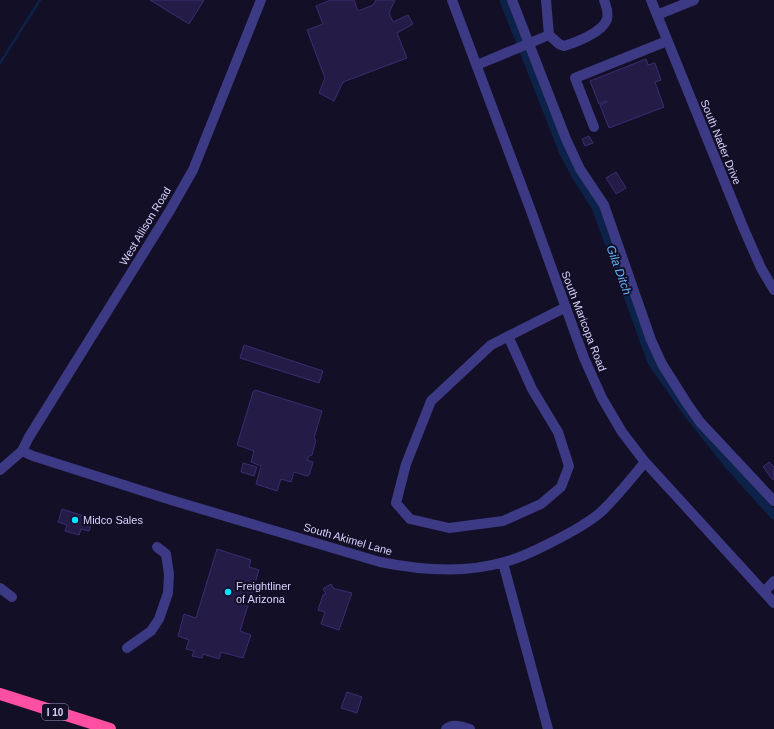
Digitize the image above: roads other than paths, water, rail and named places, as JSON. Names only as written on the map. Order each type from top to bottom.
[{"type":"highway","name":"I 10","points":[[0,694],[110,729]]},
{"type":"street","name":"West Allison Road","points":[[22,452],[29,437],[169,212],[193,170],[262,0]]},
{"type":"street","name":"South Maricopa Road","points":[[452,0],[584,358],[602,398],[622,432],[645,462],[774,603]]},
{"type":"street","points":[[512,0],[569,146],[580,169],[604,205],[651,340],[662,364],[700,422],[774,501]]},
{"type":"street","points":[[546,0],[549,34],[559,44],[564,46],[596,32],[604,25],[608,10],[604,0]]},
{"type":"street","name":"South Nader Drive","points":[[651,0],[743,227],[761,268],[774,290]]},
{"type":"street","points":[[657,15],[694,0]]},
{"type":"street","points":[[477,65],[516,50],[549,34]]},
{"type":"street","points":[[594,127],[575,78],[667,40]]},
{"type":"street","points":[[508,336],[532,389],[558,432],[569,466],[561,487],[541,504],[503,521],[449,528],[410,519],[396,503],[406,464],[431,401],[491,345],[508,336],[566,307]]},
{"type":"street","points":[[0,470],[22,452]]},
{"type":"street","name":"South Akimel Lane","points":[[22,452],[171,500],[380,562],[410,568],[440,570],[467,569],[503,563],[530,553],[563,537],[599,514],[615,498],[645,462]]},
{"type":"street","points":[[127,648],[152,631],[159,619],[168,593],[169,574],[166,554],[157,547]]},
{"type":"street","points":[[503,563],[548,729]]},
{"type":"street","points":[[764,592],[774,581]]},
{"type":"street","points":[[0,588],[12,598]]},
{"type":"street","points":[[446,729],[449,726],[470,729]]},
{"type":"waterway","points":[[0,63],[40,0]]},
{"type":"waterway","name":"Gila Ditch","points":[[504,0],[564,153],[596,207],[652,362],[687,412],[729,465],[774,515]]},
{"type":"place","name":"Midco Sales","points":[[75,520]]},
{"type":"place","name":"Freightliner of Arizona","points":[[228,592]]}]
